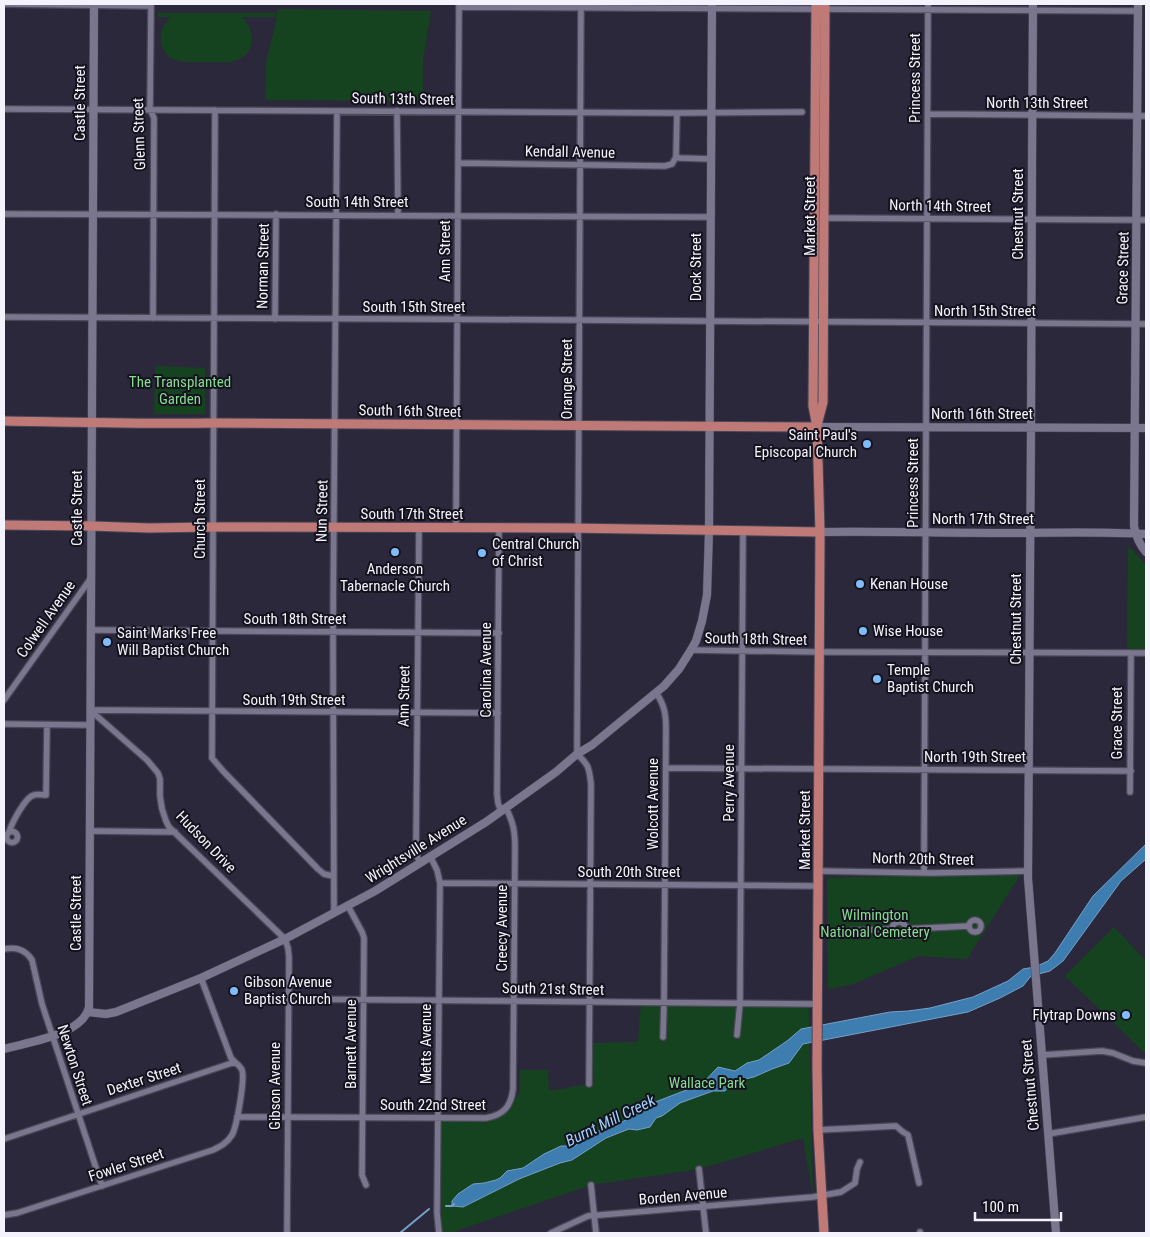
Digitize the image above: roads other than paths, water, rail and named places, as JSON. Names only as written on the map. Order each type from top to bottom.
[{"type":"main road","name":"Market Street","points":[[816,6],[819,322],[823,402],[817,427],[820,532],[818,1130],[824,1233]]},
{"type":"main road","name":"Market Street","points":[[819,322],[824,218],[825,6]]},
{"type":"main road","name":"South 16th Street","points":[[4,421],[152,424],[817,427]]},
{"type":"main road","name":"South 17th Street","points":[[4,526],[820,532]]},
{"type":"street","name":"Glenn Street","points":[[4,4],[150,6],[150,109],[154,118],[153,318]]},
{"type":"street","name":"Castle Street","points":[[88,1012],[94,4]]},
{"type":"street","points":[[459,5],[1138,7]]},
{"type":"street","name":"Ann Street","points":[[456,528],[459,5]]},
{"type":"street","name":"Orange Street","points":[[577,754],[581,5]]},
{"type":"street","name":"Dock Street","points":[[709,531],[712,6]]},
{"type":"street","name":"Princess Street","points":[[924,872],[928,7]]},
{"type":"street","name":"Chestnut Street","points":[[1033,7],[1028,871],[1056,1233]]},
{"type":"street","name":"Grace Street","points":[[1135,533],[1134,428],[1138,7]]},
{"type":"street","name":"South 13th Street","points":[[4,109],[802,112]]},
{"type":"street","name":"Church Street","points":[[215,110],[211,753],[214,762],[318,869],[324,874],[333,876]]},
{"type":"street","name":"Nun Street","points":[[334,913],[333,632],[337,110]]},
{"type":"street","points":[[397,111],[398,215]]},
{"type":"street","points":[[676,157],[677,113]]},
{"type":"street","name":"North 13th Street","points":[[928,114],[1146,116]]},
{"type":"street","name":"Kendall Avenue","points":[[458,163],[665,166],[672,164],[676,157],[711,159]]},
{"type":"street","name":"South 14th Street","points":[[4,214],[710,217]]},
{"type":"street","name":"Norman Street","points":[[275,319],[276,214]]},
{"type":"street","name":"North 14th Street","points":[[824,218],[1146,220]]},
{"type":"street","name":"South 15th Street","points":[[4,317],[819,322]]},
{"type":"street","name":"North 15th Street","points":[[819,322],[1146,324]]},
{"type":"street","name":"North 16th Street","points":[[817,427],[1146,428]]},
{"type":"street","name":"Ann Street","points":[[419,528],[416,850],[420,863]]},
{"type":"street","name":"Carolina Avenue","points":[[499,529],[497,799],[504,809]]},
{"type":"street","name":"Wrightsville Avenue","points":[[88,1012],[106,1014],[116,1012],[201,978],[285,939],[348,906],[486,822],[556,772],[577,754],[592,745],[656,693],[672,677],[691,650],[702,621],[707,595],[709,531]]},
{"type":"street","name":"Perry Avenue","points":[[737,1035],[740,1003],[743,532]]},
{"type":"street","name":"North 17th Street","points":[[820,532],[1110,532],[1146,534]]},
{"type":"street","points":[[1135,533],[1139,544],[1146,552]]},
{"type":"street","name":"Colwell Avenue","points":[[4,700],[91,578]]},
{"type":"street","name":"South 18th Street","points":[[91,630],[499,633]]},
{"type":"street","name":"South 18th Street","points":[[691,650],[1146,653]]},
{"type":"street","name":"Grace Street","points":[[1130,792],[1132,654]]},
{"type":"street","name":"Wolcott Avenue","points":[[656,693],[662,701],[666,715],[664,1002],[662,1037]]},
{"type":"street","name":"South 19th Street","points":[[90,710],[498,713]]},
{"type":"street","name":"Hudson Drive","points":[[90,710],[147,760],[158,773],[162,809],[167,824],[285,939]]},
{"type":"street","points":[[4,724],[90,725]]},
{"type":"street","points":[[9,832],[27,799],[33,795],[46,795],[47,725]]},
{"type":"street","points":[[577,754],[586,762],[590,774],[589,1084]]},
{"type":"street","points":[[666,768],[819,769]]},
{"type":"street","name":"North 19th Street","points":[[819,769],[1131,771]]},
{"type":"street","name":"Creecy Avenue","points":[[504,809],[512,819],[515,833],[513,1089],[510,1103],[506,1109]]},
{"type":"street","points":[[90,831],[175,832]]},
{"type":"street","name":"Metts Avenue","points":[[430,856],[437,870],[440,883],[438,1233]]},
{"type":"street","name":"North 20th Street","points":[[818,871],[1028,871]]},
{"type":"street","name":"South 20th Street","points":[[440,883],[818,886]]},
{"type":"street","name":"Barnett Avenue","points":[[348,906],[363,935],[362,1175],[366,1185]]},
{"type":"street","points":[[892,929],[898,922],[903,923],[906,929]]},
{"type":"street","points":[[906,929],[969,926]]},
{"type":"street","points":[[818,932],[892,929]]},
{"type":"street","points":[[892,929],[896,935],[900,936],[906,929]]},
{"type":"street","name":"Gibson Avenue","points":[[285,939],[289,956],[287,1233]]},
{"type":"street","name":"Newton Street","points":[[4,949],[18,949],[26,952],[32,960],[42,1004],[102,1186]]},
{"type":"street","name":"Fowler Street","points":[[4,1215],[17,1213],[213,1150],[231,1137],[235,1128],[243,1075],[240,1067],[231,1058],[201,978]]},
{"type":"street","name":"South 21st Street","points":[[288,999],[818,1004]]},
{"type":"street","points":[[4,1048],[52,1036],[76,1026],[88,1012]]},
{"type":"street","points":[[1042,1055],[1102,1050],[1113,1052],[1133,1062],[1146,1064]]},
{"type":"street","name":"Dexter Street","points":[[4,1139],[234,1062]]},
{"type":"street","name":"South 22nd Street","points":[[237,1117],[486,1118],[498,1115],[506,1109]]},
{"type":"street","points":[[1048,1134],[1146,1118]]},
{"type":"street","points":[[818,1130],[896,1126],[908,1134],[919,1183]]},
{"type":"street","name":"Borden Avenue","points":[[551,1233],[588,1216],[821,1196],[841,1192],[855,1183],[860,1162]]},
{"type":"street","points":[[700,1169],[706,1233]]},
{"type":"street","points":[[591,1185],[596,1233]]},
{"type":"water","points":[[1146,844],[1146,859],[1121,881],[1063,961],[1050,971],[1031,976],[1023,986],[1000,998],[968,1012],[803,1044],[789,1063],[754,1077],[731,1082],[725,1091],[713,1091],[680,1103],[656,1118],[650,1127],[637,1130],[629,1129],[606,1138],[572,1160],[519,1179],[463,1207],[452,1206],[452,1201],[458,1194],[473,1184],[496,1180],[507,1171],[523,1168],[544,1154],[561,1146],[575,1146],[587,1134],[616,1126],[650,1104],[702,1084],[718,1067],[735,1071],[747,1063],[759,1060],[801,1029],[890,1012],[930,1008],[973,997],[1008,981],[1023,969],[1035,967],[1048,961],[1093,896]]},
{"type":"waterway","name":"Burnt Mill Creek","points":[[446,1206],[454,1204]]},
{"type":"waterway","name":"Burnt Mill Creek","points":[[400,1233],[429,1209]]},
{"type":"place","name":"Saint Paul's Episcopal Church","points":[[867,444]]},
{"type":"place","name":"Anderson Tabernacle Church","points":[[395,552]]},
{"type":"place","name":"Central Church of Christ","points":[[482,553]]},
{"type":"place","name":"Kenan House","points":[[860,584]]},
{"type":"place","name":"Wise House","points":[[863,631]]},
{"type":"place","name":"Saint Marks Free Will Baptist Church","points":[[107,642]]},
{"type":"place","name":"Temple Baptist Church","points":[[877,679]]},
{"type":"place","name":"Gibson Avenue Baptist Church","points":[[234,991]]},
{"type":"place","name":"Flytrap Downs","points":[[1126,1015]]},
{"type":"park label","name":"The Transplanted Garden","points":[[180,390]]},
{"type":"park label","name":"Wilmington National Cemetery","points":[[875,924]]},
{"type":"park label","name":"Wallace Park","points":[[707,1083]]}]
